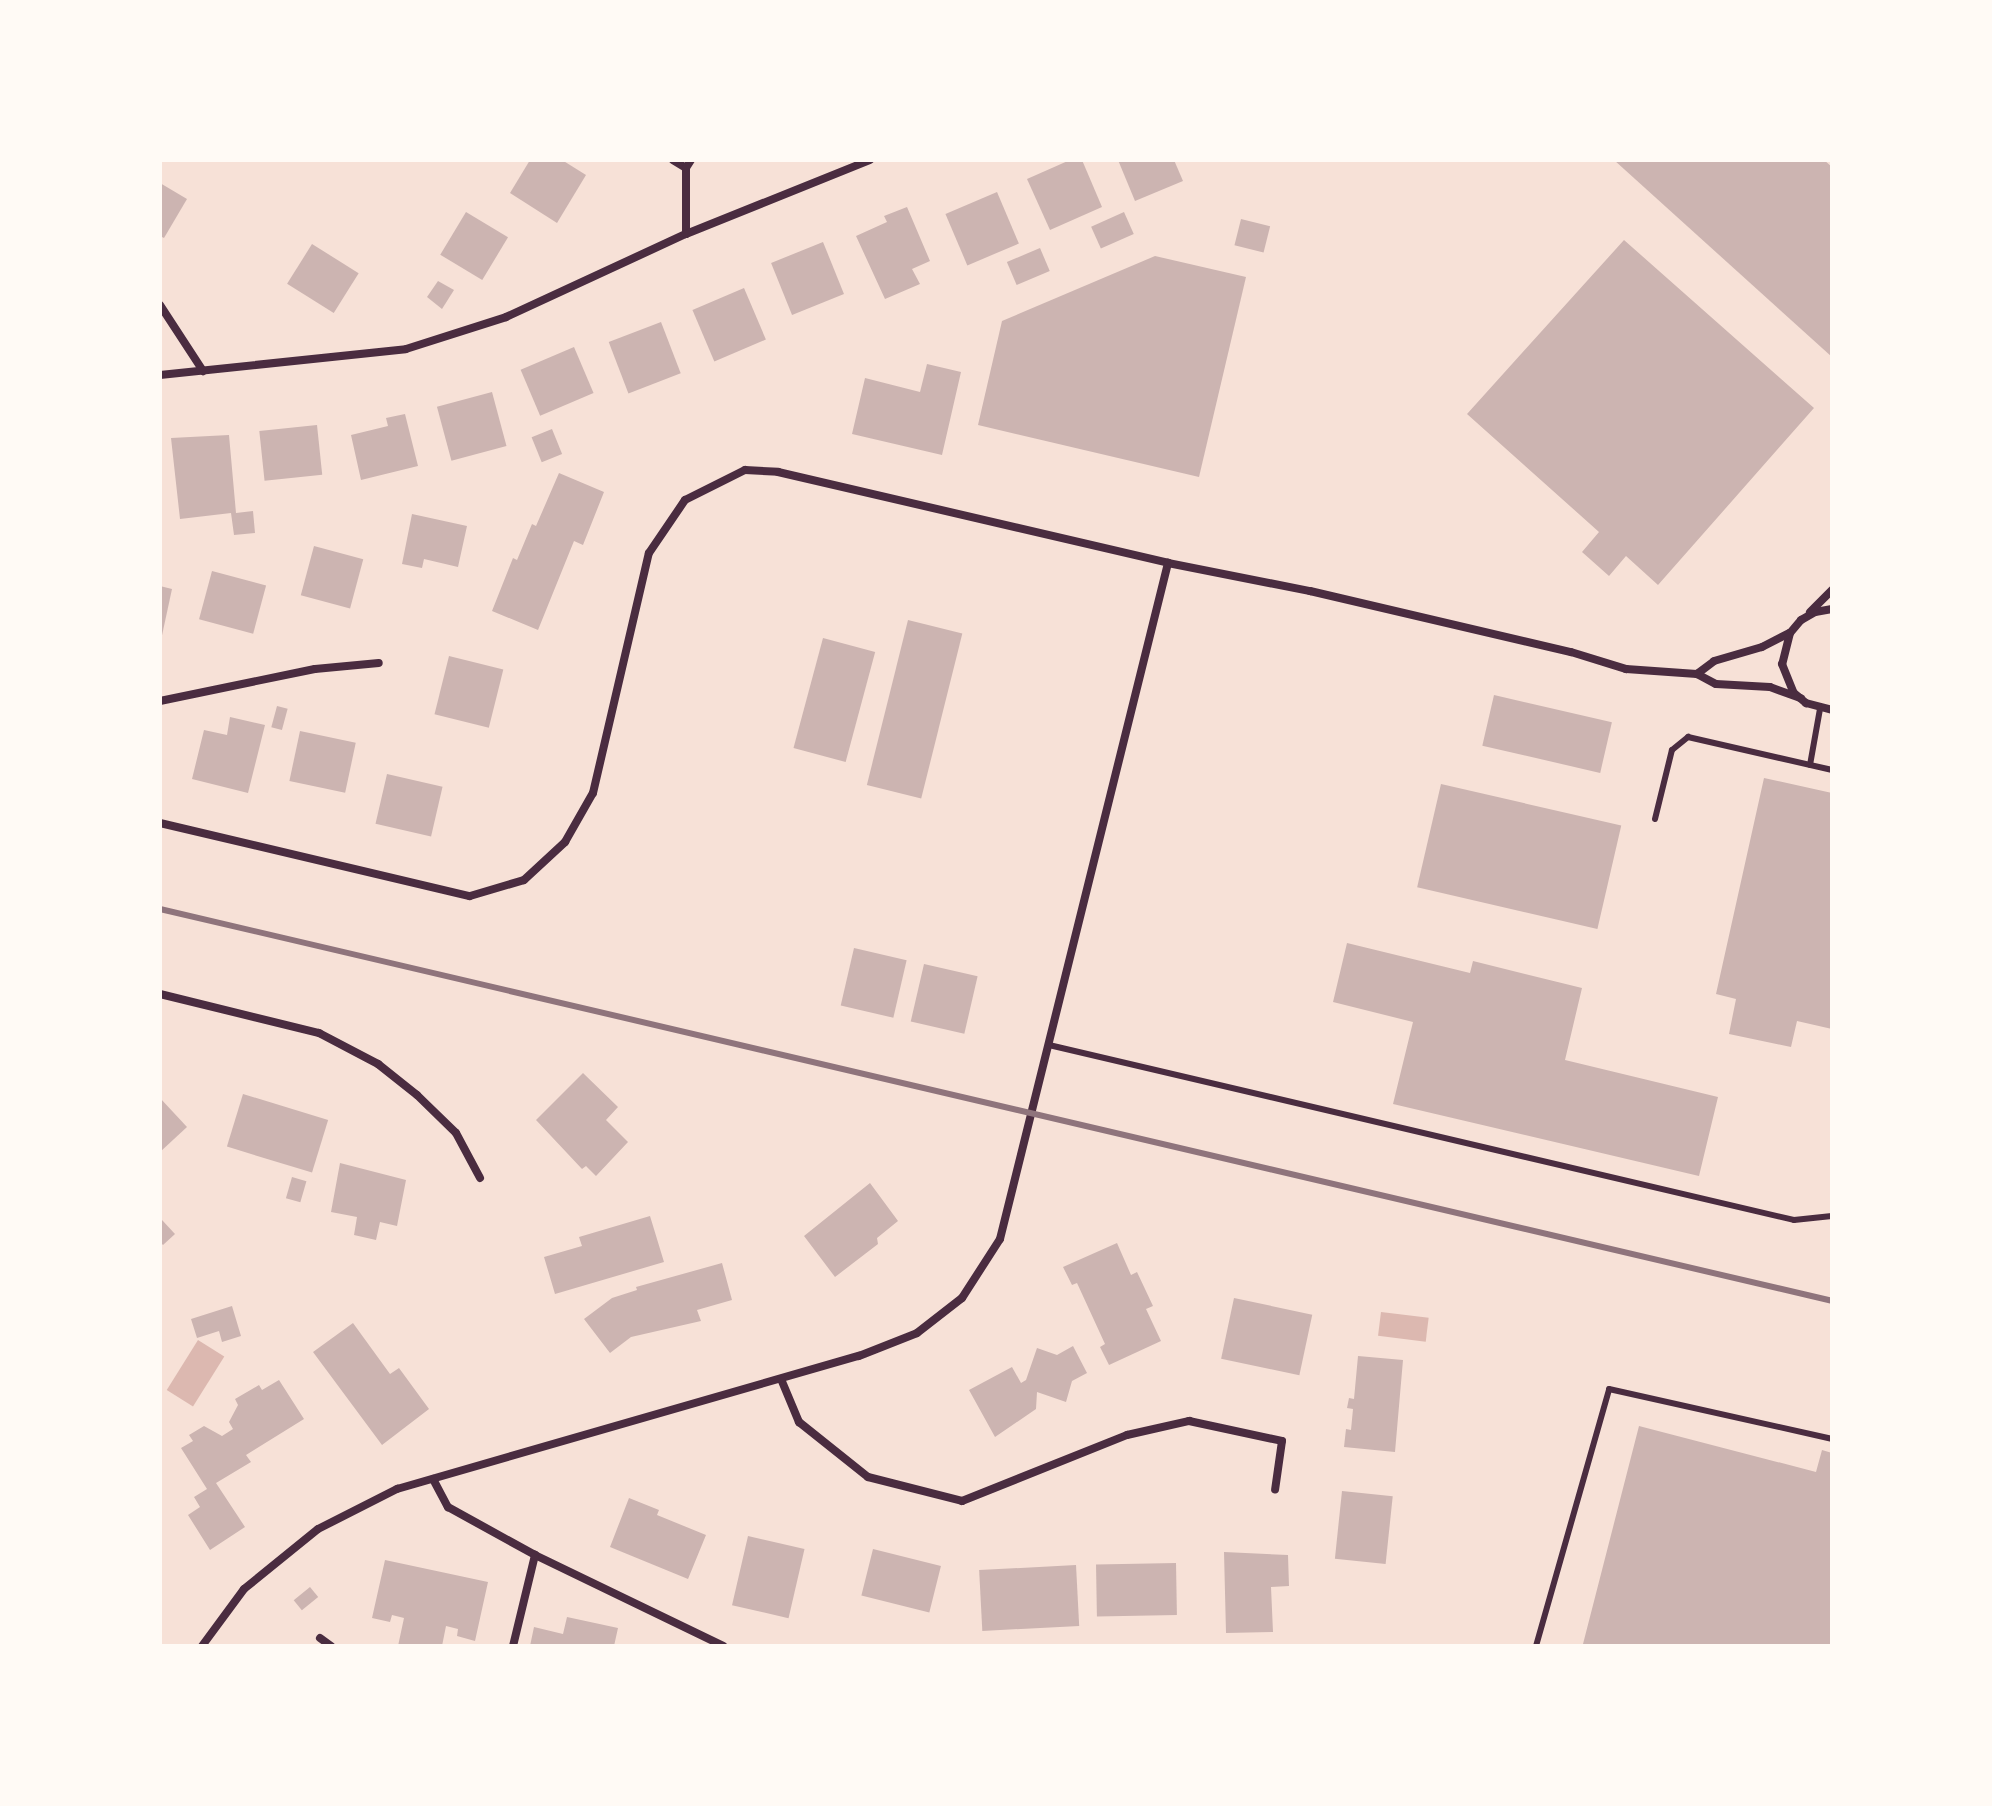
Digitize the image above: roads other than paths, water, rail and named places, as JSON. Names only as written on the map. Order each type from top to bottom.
[{"type":"street","points":[[673,160],[688,164],[686,234]]},
{"type":"street","points":[[160,375],[406,349],[506,317],[686,234],[870,160]]},
{"type":"street","points":[[160,305],[203,371]]},
{"type":"street","points":[[160,823],[470,896],[524,880],[565,842],[593,793],[649,553],[685,500],[745,470],[778,472],[1168,563],[1310,591],[1571,652],[1626,669],[1697,674],[1716,684],[1770,687],[1801,698],[1820,709],[1832,710]]},
{"type":"street","points":[[202,1646],[244,1589],[318,1529],[397,1489],[859,1356],[917,1333],[962,1298],[1000,1239],[1168,563]]},
{"type":"street","points":[[1697,674],[1714,661],[1762,647],[1790,633],[1832,590]]},
{"type":"street","points":[[1801,620],[1815,612],[1832,609]]},
{"type":"street","points":[[1790,633],[1782,664],[1786,680],[1801,698]]},
{"type":"street","points":[[160,701],[315,669],[379,663]]},
{"type":"street","points":[[160,994],[319,1033],[378,1064],[417,1095],[456,1133],[480,1178]]},
{"type":"street","points":[[781,1379],[799,1422],[868,1477],[962,1501],[1127,1435],[1189,1421],[1282,1441],[1275,1490]]},
{"type":"street","points":[[433,1479],[448,1507],[535,1555],[723,1646]]},
{"type":"street","points":[[513,1646],[535,1555]]},
{"type":"street","points":[[320,1638],[331,1646]]},
{"type":"lane","points":[[1810,765],[1820,709]]},
{"type":"lane","points":[[1655,819],[1672,750],[1688,737],[1832,770]]},
{"type":"lane","points":[[1049,1045],[1794,1220],[1832,1216]]},
{"type":"lane","points":[[1536,1646],[1609,1389],[1832,1439]]},
{"type":"railway","points":[[160,909],[1832,1301]]}]
